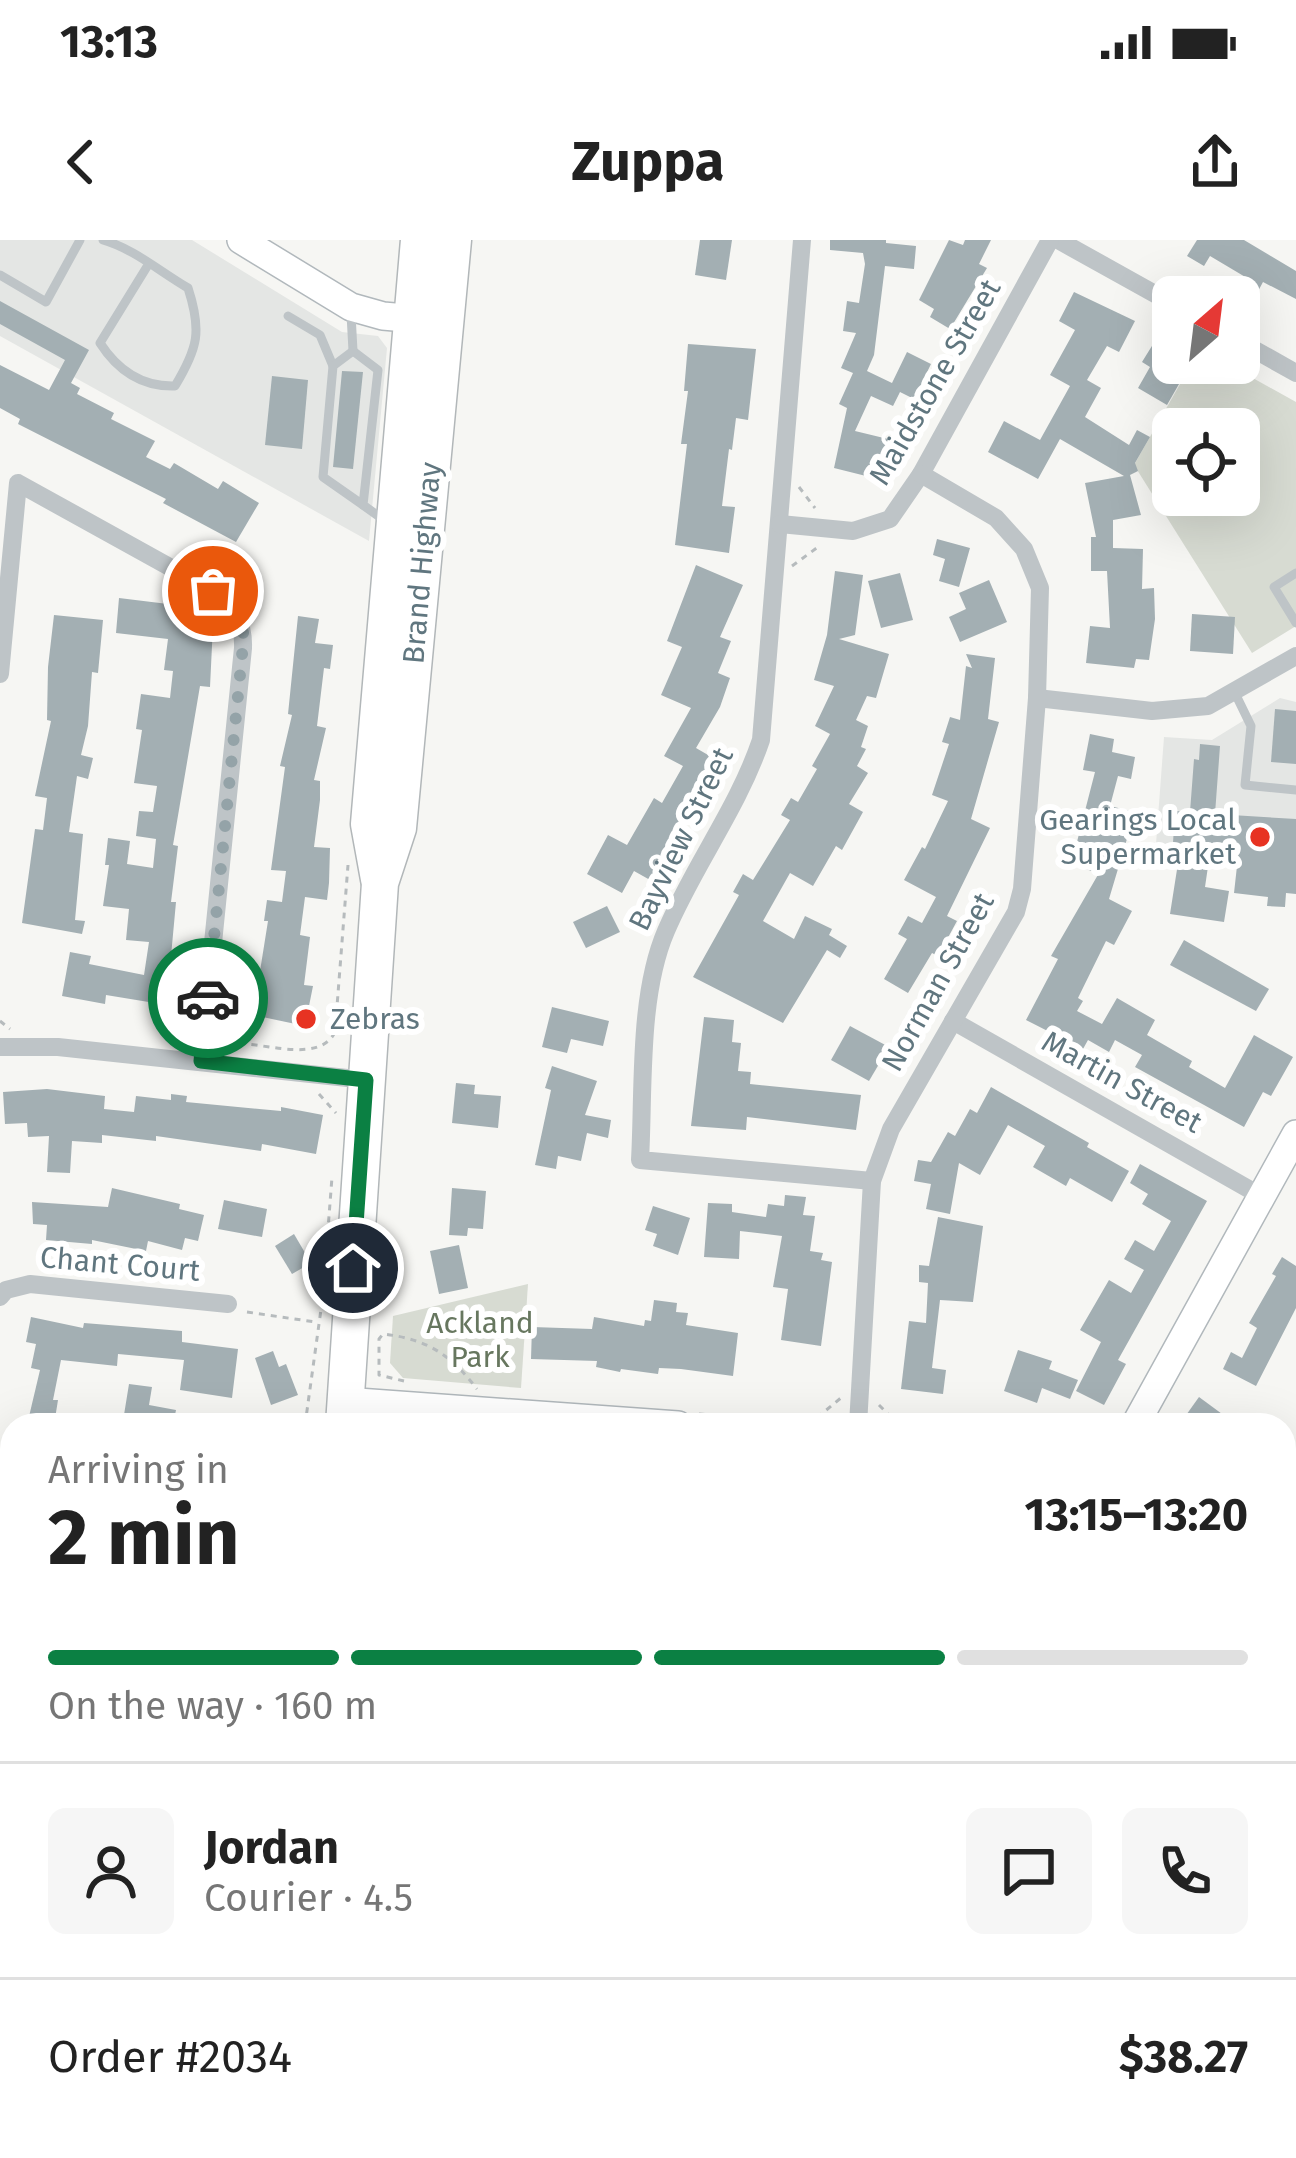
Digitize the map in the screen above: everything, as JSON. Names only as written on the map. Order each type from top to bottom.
[{"type":"highway","name":"Brand Highway","points":[[364,874],[398,828],[428,320],[419,240]]},
{"type":"highway","name":"Brand Highway","points":[[344,1413],[366,1080],[364,874],[393,527],[428,320],[453,240]]},
{"type":"street","points":[[241,240],[351,307],[428,320]]},
{"type":"street","name":"Bayview Street","points":[[802,240],[761,740],[746,784],[665,932],[651,987],[640,1160],[872,1180]]},
{"type":"street","points":[[1054,240],[1152,293]]},
{"type":"street","name":"Maidstone Street","points":[[780,524],[853,531],[890,519],[921,474],[1054,240]]},
{"type":"street","points":[[1260,353],[1296,373]]},
{"type":"street","name":"Norman Street","points":[[859,1413],[872,1180],[891,1129],[1016,913],[1022,889],[1037,698],[1040,588],[1024,549],[996,518],[921,474]]},
{"type":"street","points":[[0,674],[9,478],[213,591],[241,622],[243,648],[201,1061]]},
{"type":"street","points":[[1037,698],[1152,711],[1208,706],[1296,656]]},
{"type":"street","name":"Martin Street","points":[[953,1022],[1262,1196]]},
{"type":"street","points":[[0,1048],[58,1047],[366,1080]]},
{"type":"street","points":[[1142,1413],[1296,1134]]},
{"type":"street","name":"Chant Court","points":[[3,1293],[30,1284],[228,1304]]},
{"type":"lane","points":[[0,275],[46,302],[80,240]]},
{"type":"lane","points":[[103,240],[129,248],[188,288],[197,316],[196,352],[176,386],[152,387],[113,363],[100,343],[148,265]]},
{"type":"lane","points":[[351,307],[353,351]]},
{"type":"lane","points":[[288,316],[320,335],[333,366],[323,478],[393,527]]},
{"type":"lane","points":[[333,366],[353,351]]},
{"type":"lane","points":[[353,351],[378,370],[363,505]]},
{"type":"lane","points":[[1296,573],[1274,587],[1296,623]]},
{"type":"lane","points":[[1234,691],[1251,726],[1245,785],[1296,790]]},
{"type":"path","points":[[790,572],[816,548],[826,545]]},
{"type":"path","points":[[217,1019],[246,1045],[319,1050],[330,1043],[364,874]]},
{"type":"path","points":[[318,1060],[319,1050]]},
{"type":"path","points":[[316,1085],[316,1092],[337,1115]]},
{"type":"path","points":[[306,1413],[333,1160]]},
{"type":"path","points":[[249,1313],[316,1322]]},
{"type":"path","points":[[419,1384],[379,1375],[383,1334],[416,1338],[436,1347],[489,1399]]},
{"type":"path","points":[[822,1413],[842,1396]]},
{"type":"path","points":[[878,1403],[887,1413]]},
{"type":"shaded area","points":[[0,240],[192,240],[342,332],[378,336],[387,348],[369,541],[0,336]]},
{"type":"shaded area","points":[[1280,698],[1296,702],[1296,855],[1156,844],[1164,737],[1212,740]]},
{"type":"green space","points":[[1260,382],[1296,402],[1296,626],[1252,653],[1166,516],[1260,516],[1260,408],[1166,408],[1180,384]]},
{"type":"green space","points":[[1152,433],[1152,494],[1134,465]]},
{"type":"green space","name":"Ackland Park","points":[[528,1284],[521,1388],[403,1378],[390,1363],[393,1316]]},
{"type":"building","points":[[700,240],[732,240],[726,280],[695,275]]},
{"type":"building","points":[[830,240],[886,240],[916,246],[914,269],[885,266],[874,355],[867,371],[892,383],[907,352],[931,364],[914,399],[900,392],[893,406],[871,396],[855,431],[888,439],[878,479],[834,468],[847,408],[839,404],[853,373],[841,368],[856,333],[843,331],[847,301],[859,303],[865,264],[863,253],[830,250]]},
{"type":"building","points":[[949,240],[963,245],[965,240],[991,240],[979,264],[987,268],[950,329],[930,317],[934,309],[919,300]]},
{"type":"building","points":[[1197,240],[1244,240],[1296,271],[1296,299],[1263,282],[1260,288],[1260,276],[1244,276],[1210,256],[1204,266],[1187,256]]},
{"type":"building","points":[[1074,292],[1135,321],[1119,352],[1107,346],[1087,380],[1101,388],[1085,417],[1129,445],[1137,430],[1150,437],[1135,463],[1138,471],[1130,475],[1141,515],[1113,520],[1113,548],[1143,549],[1142,589],[1154,588],[1149,660],[1136,659],[1134,668],[1086,663],[1090,626],[1110,628],[1107,571],[1091,571],[1091,537],[1096,537],[1085,483],[1124,476],[1060,439],[1038,479],[988,452],[1004,421],[1040,440],[1070,386],[1050,375],[1075,330],[1059,321]]},
{"type":"building","points":[[0,301],[89,350],[71,383],[80,388],[77,394],[114,413],[111,419],[155,441],[146,457],[170,469],[174,463],[218,489],[223,481],[259,503],[236,542],[163,503],[166,499],[18,424],[20,419],[0,408],[0,365],[49,390],[65,360],[0,324]]},
{"type":"building","points":[[688,344],[756,349],[748,420],[736,418],[729,449],[722,506],[735,507],[729,553],[675,545],[687,444],[681,444]]},
{"type":"building","points":[[1152,346],[1152,384],[1179,384],[1167,405],[1138,388],[1150,367],[1142,362]]},
{"type":"building","points":[[342,371],[363,372],[353,469],[333,467]]},
{"type":"building","points":[[272,376],[308,380],[302,449],[265,445]]},
{"type":"building","points":[[937,539],[970,548],[959,587],[939,581],[945,559],[933,555]]},
{"type":"building","points":[[696,565],[743,585],[720,637],[731,641],[718,673],[730,678],[720,707],[696,748],[715,759],[658,861],[669,867],[659,885],[634,871],[622,893],[587,874],[608,835],[627,845],[654,798],[662,803],[683,766],[664,756],[691,708],[661,695],[682,647],[667,641]]},
{"type":"building","points":[[835,571],[863,575],[855,635],[839,639],[889,654],[876,698],[867,696],[856,720],[868,726],[861,747],[866,749],[857,766],[868,773],[849,804],[863,812],[842,850],[836,846],[813,886],[790,873],[763,921],[794,939],[805,916],[832,929],[829,935],[847,946],[840,958],[827,950],[783,1023],[693,977],[739,895],[733,892],[743,874],[753,880],[790,820],[781,815],[791,798],[798,802],[830,734],[815,726],[834,686],[814,680],[827,635]]},
{"type":"building","points":[[900,573],[913,620],[881,628],[868,581]]},
{"type":"building","points":[[989,580],[1007,622],[960,642],[949,617],[966,609],[959,593]]},
{"type":"building","points":[[119,598],[176,605],[184,599],[199,618],[204,614],[213,625],[210,687],[200,686],[173,845],[178,846],[170,967],[179,969],[173,1006],[106,995],[105,1004],[62,996],[70,952],[91,956],[89,964],[144,975],[149,942],[126,940],[129,909],[103,906],[109,865],[105,865],[108,838],[130,841],[127,864],[153,868],[156,839],[136,836],[139,811],[153,812],[157,786],[134,783],[142,730],[136,729],[141,694],[170,698],[173,671],[164,670],[168,639],[116,633]]},
{"type":"building","points":[[1192,614],[1235,617],[1233,654],[1190,651]]},
{"type":"building","points":[[54,615],[103,620],[81,755],[93,758],[88,779],[77,776],[69,832],[83,834],[75,920],[85,921],[82,934],[22,923],[35,829],[43,830],[47,798],[35,796],[51,721],[47,720],[48,667]]},
{"type":"building","points":[[298,616],[319,619],[315,643],[333,645],[330,669],[324,668],[317,726],[326,728],[314,780],[320,781],[320,800],[314,847],[330,848],[329,883],[327,900],[305,897],[300,935],[310,937],[304,985],[313,986],[305,1026],[253,1015],[267,900],[282,902],[286,871],[271,870],[285,767],[280,766],[292,715],[288,714]]},
{"type":"building","points":[[966,654],[995,658],[988,719],[999,722],[971,819],[990,828],[947,916],[957,921],[938,956],[932,953],[908,993],[884,979],[907,939],[898,934],[908,916],[922,923],[936,897],[904,880],[948,801],[932,795],[949,744],[942,742],[950,717],[960,720],[966,666],[972,668]]},
{"type":"building","points":[[1275,709],[1296,711],[1296,764],[1271,762]]},
{"type":"building","points":[[1090,734],[1114,739],[1112,752],[1135,757],[1131,779],[1118,776],[1110,806],[1135,812],[1109,899],[1132,911],[1114,945],[1106,941],[1078,998],[1083,1001],[1077,1011],[1102,1024],[1117,998],[1155,1020],[1147,1035],[1192,1061],[1189,1067],[1225,1088],[1254,1035],[1293,1057],[1271,1096],[1263,1092],[1244,1127],[1135,1067],[1142,1055],[1115,1040],[1109,1052],[1088,1040],[1083,1049],[1026,1020],[1058,959],[1051,956],[1099,873],[1071,865],[1095,772],[1083,770]]},
{"type":"building","points":[[1200,744],[1220,746],[1215,814],[1296,819],[1296,894],[1286,893],[1285,907],[1267,906],[1268,897],[1234,893],[1239,848],[1211,846],[1205,887],[1229,891],[1224,922],[1170,914],[1181,844],[1173,843],[1175,811],[1190,812],[1194,759],[1199,760]]},
{"type":"building","points":[[607,906],[620,932],[586,948],[573,922]]},
{"type":"building","points":[[1184,940],[1269,989],[1256,1011],[1170,965]]},
{"type":"building","points":[[552,1007],[609,1021],[603,1046],[571,1039],[567,1053],[542,1047]]},
{"type":"building","points":[[704,1017],[734,1020],[732,1042],[741,1043],[738,1071],[751,1072],[750,1084],[861,1095],[856,1130],[747,1117],[746,1130],[691,1126]]},
{"type":"building","points":[[850,1026],[889,1047],[869,1081],[831,1060]]},
{"type":"building","points":[[552,1066],[597,1081],[585,1115],[611,1120],[608,1138],[587,1133],[581,1161],[558,1156],[556,1169],[535,1165]]},
{"type":"building","points":[[456,1083],[475,1085],[474,1094],[501,1096],[498,1128],[452,1123]]},
{"type":"building","points":[[991,1087],[1129,1171],[1112,1202],[1070,1178],[1066,1186],[1033,1167],[1045,1146],[1008,1125],[980,1175],[959,1163],[950,1214],[926,1209],[931,1184],[914,1181],[918,1160],[931,1162],[948,1132],[955,1136],[970,1109],[977,1113]]},
{"type":"building","points":[[47,1089],[105,1096],[104,1109],[134,1112],[136,1096],[171,1100],[171,1094],[187,1096],[186,1102],[281,1111],[281,1107],[323,1115],[316,1154],[262,1144],[261,1151],[156,1136],[156,1141],[102,1135],[102,1143],[72,1141],[70,1173],[47,1172],[49,1136],[28,1137],[27,1123],[5,1124],[3,1092]]},
{"type":"building","points":[[1140,1164],[1207,1201],[1118,1360],[1126,1364],[1104,1405],[1076,1391],[1101,1342],[1080,1330],[1109,1280],[1131,1293],[1144,1270],[1124,1259],[1135,1240],[1154,1251],[1171,1221],[1142,1204],[1148,1194],[1130,1183]]},
{"type":"building","points":[[112,1188],[180,1204],[179,1209],[204,1215],[198,1241],[185,1238],[182,1250],[148,1241],[146,1251],[92,1240],[92,1244],[46,1240],[47,1225],[33,1224],[32,1202],[108,1207]]},
{"type":"building","points":[[452,1188],[486,1191],[483,1229],[468,1228],[467,1236],[449,1235]]},
{"type":"building","points":[[785,1195],[806,1197],[803,1215],[815,1216],[810,1251],[823,1253],[821,1260],[832,1262],[821,1346],[781,1340],[788,1289],[773,1287],[782,1236],[740,1231],[739,1259],[704,1257],[708,1203],[732,1204],[732,1212],[766,1217],[768,1204],[784,1206]]},
{"type":"building","points":[[224,1200],[267,1209],[262,1237],[218,1229]]},
{"type":"building","points":[[653,1206],[690,1218],[678,1255],[653,1246],[657,1234],[645,1230]]},
{"type":"building","points":[[938,1217],[983,1226],[973,1302],[940,1300],[932,1368],[946,1370],[943,1394],[901,1389],[909,1321],[926,1323],[928,1283],[919,1282],[919,1265],[929,1266]]},
{"type":"building","points":[[294,1234],[311,1263],[292,1274],[275,1246]]},
{"type":"building","points":[[459,1245],[468,1288],[439,1294],[430,1251]]},
{"type":"building","points":[[1282,1257],[1296,1266],[1296,1308],[1256,1386],[1223,1369],[1231,1352],[1242,1358],[1257,1328],[1249,1323]]},
{"type":"building","points":[[654,1300],[677,1303],[676,1312],[688,1313],[686,1325],[738,1333],[733,1376],[659,1368],[658,1374],[620,1372],[596,1367],[597,1361],[531,1359],[532,1327],[592,1329],[594,1317],[644,1326],[645,1320],[651,1321]]},
{"type":"building","points":[[31,1317],[83,1328],[84,1323],[182,1331],[182,1342],[238,1349],[232,1398],[180,1390],[184,1360],[118,1354],[117,1366],[61,1360],[53,1400],[58,1400],[56,1413],[30,1413],[40,1370],[31,1368],[36,1344],[26,1342]]},
{"type":"building","points":[[1018,1350],[1052,1361],[1049,1369],[1078,1380],[1070,1399],[1042,1388],[1037,1403],[1004,1391]]},
{"type":"building","points":[[273,1351],[279,1367],[286,1364],[298,1395],[271,1405],[255,1358]]},
{"type":"building","points":[[129,1384],[152,1387],[149,1405],[176,1410],[175,1413],[124,1413]]},
{"type":"building","points":[[1199,1397],[1221,1413],[1188,1413]]},
{"type":"way so far","points":[[208,998],[244,635],[234,610],[213,591]]},
{"type":"place","name":"Gearings Local Supermarket","points":[[1260,837]]},
{"type":"place","name":"Zebras","points":[[306,1019]]},
{"type":"route","points":[[208,998],[201,1061],[366,1080],[353,1268]]}]
